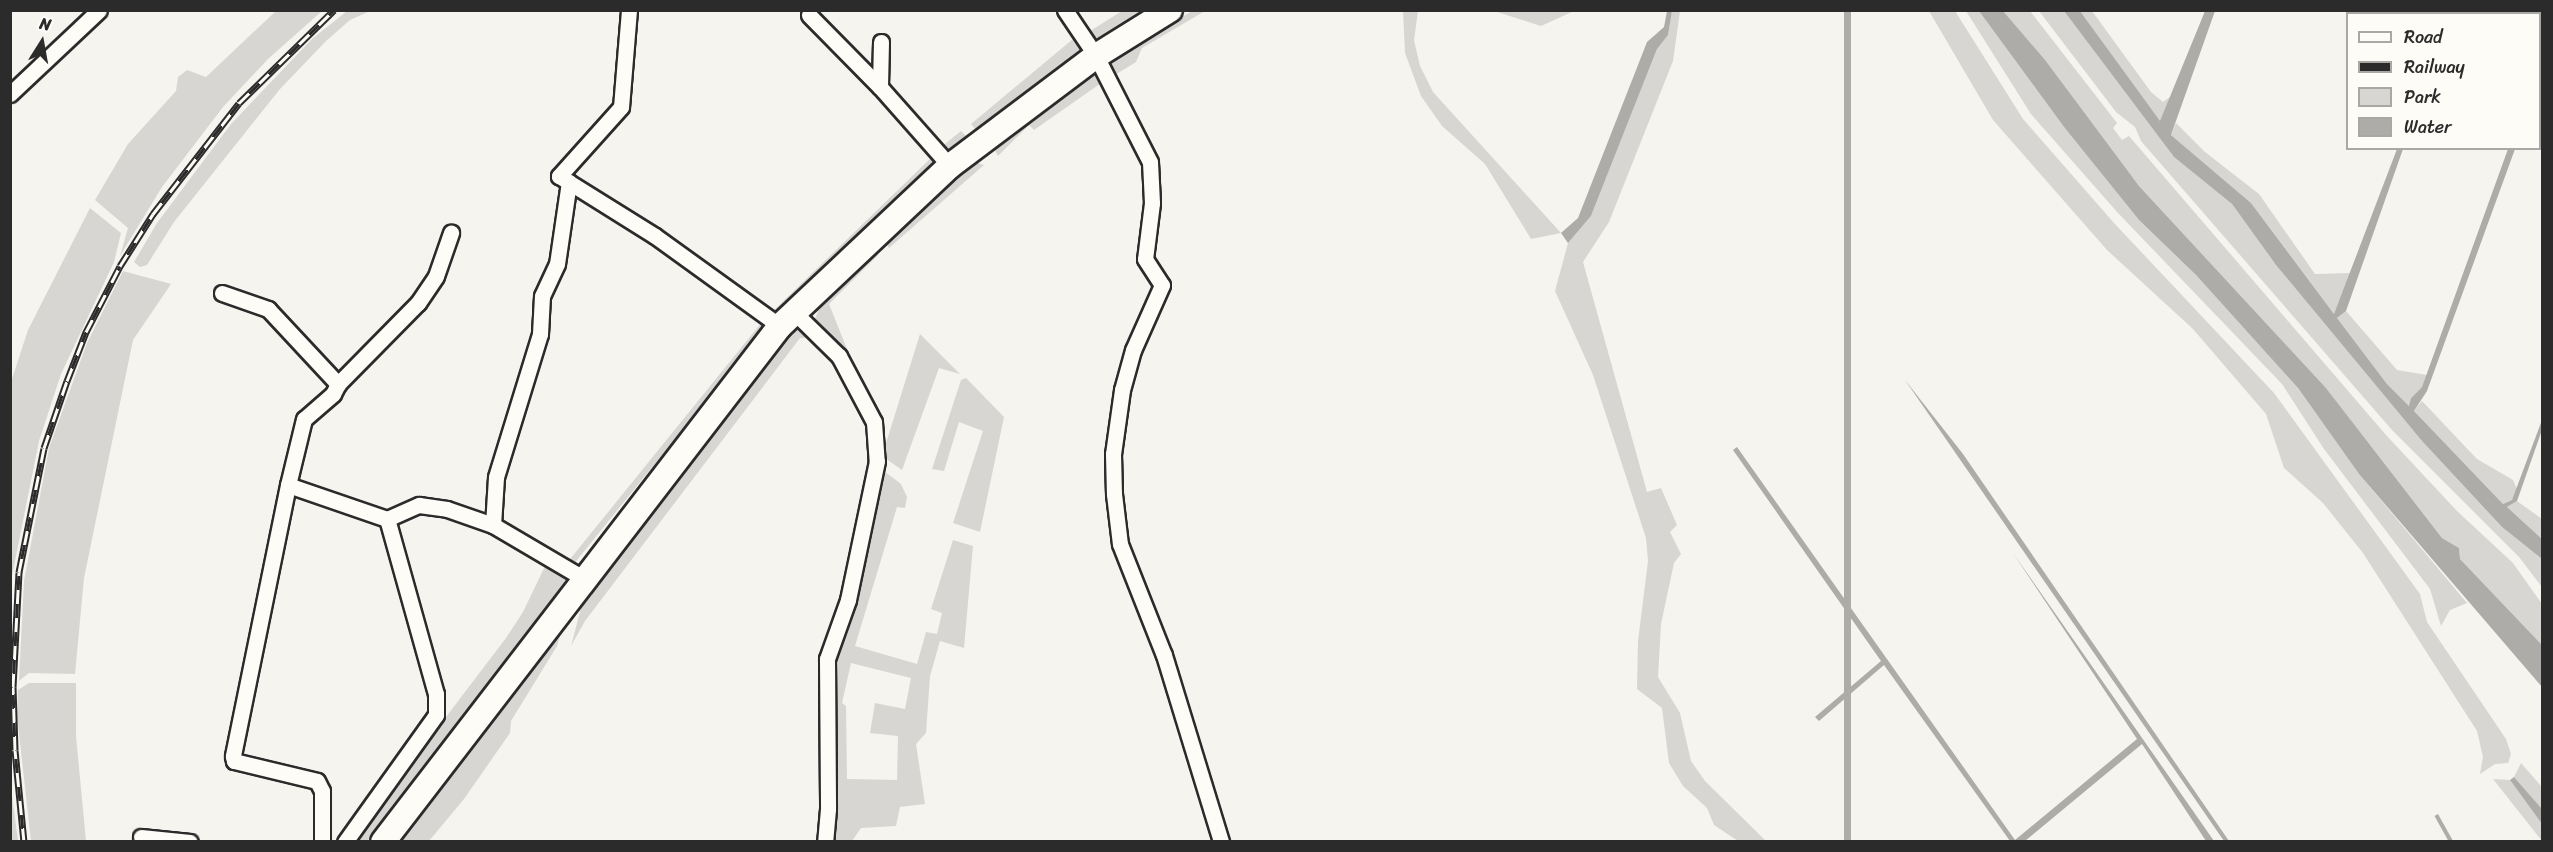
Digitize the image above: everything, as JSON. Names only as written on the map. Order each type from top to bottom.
[{"type":"main road","points":[[383,842],[583,578],[787,319],[950,166],[1096,56],[1170,10]]},
{"type":"street","points":[[10,94],[99,10]]},
{"type":"street","points":[[629,10],[621,107],[599,136],[559,176],[787,319],[839,356],[874,422],[877,461],[848,600],[827,658],[828,809],[825,842]]},
{"type":"street","points":[[1065,10],[1096,56],[1150,162],[1152,203],[1145,259],[1162,285],[1133,350],[1122,390],[1113,454],[1120,544],[1164,655],[1221,842]]},
{"type":"street","points":[[809,15],[880,87],[950,166]]},
{"type":"street","points":[[880,87],[881,42]]},
{"type":"street","points":[[493,525],[496,477],[540,334],[542,296],[557,264],[569,182]]},
{"type":"street","points":[[322,842],[322,791],[317,781],[234,761],[233,756],[288,485],[304,419],[333,394],[338,384],[418,303],[436,276],[451,233]]},
{"type":"street","points":[[222,293],[268,309],[338,384]]},
{"type":"street","points":[[288,485],[387,519],[419,505],[447,509],[493,525],[583,578]]},
{"type":"street","points":[[345,842],[436,716],[436,694],[387,519]]},
{"type":"street","points":[[141,837],[190,842]]},
{"type":"green space","points":[[276,11],[322,11],[268,59],[223,107],[162,187],[120,256],[128,228],[95,200],[128,144],[176,91],[178,77],[187,70],[206,77]]},
{"type":"green space","points":[[347,11],[370,11],[350,20],[326,41],[280,89],[174,222],[147,265],[140,267],[134,262],[157,223],[231,124],[312,39]]},
{"type":"green space","points":[[1122,11],[1140,11],[1092,41],[1087,33]]},
{"type":"green space","points":[[1192,11],[1205,11],[1142,48],[1136,62],[1110,78],[1105,65]]},
{"type":"green space","points":[[1403,11],[1418,11],[1414,40],[1420,66],[1433,92],[1561,233],[1531,239],[1485,164],[1442,126],[1421,96],[1405,53]]},
{"type":"green space","points":[[1494,11],[1574,11],[1541,26]]},
{"type":"green space","points":[[1672,11],[1680,11],[1673,61],[1609,222],[1583,262],[1647,492],[1661,488],[1677,525],[1670,532],[1681,554],[1674,563],[1661,624],[1658,677],[1680,713],[1691,761],[1705,781],[1766,841],[1738,841],[1714,825],[1707,808],[1683,786],[1669,763],[1662,708],[1637,689],[1638,641],[1648,561],[1646,538],[1593,375],[1555,291],[1568,243],[1591,216],[1657,49],[1668,35]]},
{"type":"green space","points":[[1929,11],[1955,11],[2023,119],[2114,223],[2274,393],[2420,594],[2427,622],[2506,739],[2511,754],[2508,763],[2495,764],[2480,774],[2483,757],[2477,731],[2363,553],[2323,503],[2284,468],[2266,414],[2193,329],[2107,250],[1993,120]]},
{"type":"green space","points":[[1966,11],[1979,11],[2064,127],[2139,220],[2196,275],[2298,388],[2359,474],[2467,603],[2450,610],[2441,626],[2430,589],[2324,449],[2282,384],[2118,213],[2031,114]]},
{"type":"green space","points":[[2003,11],[2030,11],[2117,123],[2113,128],[2122,140],[2129,136],[2386,435],[2457,511],[2513,563],[2542,604],[2542,645],[2460,559],[2459,548],[2442,538],[2326,388],[2139,186]]},
{"type":"green space","points":[[2039,11],[2064,11],[2174,157],[2232,204],[2276,265],[2422,441],[2502,527],[2542,559],[2542,587],[2519,557],[2392,430],[2141,141],[2135,127],[2116,112]]},
{"type":"green space","points":[[2080,11],[2092,11],[2151,92],[2163,102],[2173,95],[2160,122]]},
{"type":"green space","points":[[1073,39],[1081,49],[976,130],[971,124]]},
{"type":"green space","points":[[1098,70],[1104,81],[1034,130],[1029,125],[998,156],[992,145]]},
{"type":"green space","points":[[2176,123],[2205,152],[2259,194],[2315,274],[2351,273],[2334,314],[2251,203],[2171,135]]},
{"type":"green space","points":[[961,131],[966,136],[946,154],[940,148]]},
{"type":"green space","points":[[933,156],[938,160],[824,264],[774,316],[771,313]]},
{"type":"green space","points":[[970,161],[984,165],[889,248],[884,240]]},
{"type":"green space","points":[[90,208],[121,233],[114,262],[61,374],[39,441],[11,581],[11,382],[28,330]]},
{"type":"green space","points":[[871,253],[878,255],[829,304],[865,394],[815,319],[822,302]]},
{"type":"green space","points":[[123,271],[171,284],[133,340],[84,578],[75,674],[29,673],[19,681],[24,581],[49,448],[87,343]]},
{"type":"green space","points":[[2346,311],[2397,370],[2427,375],[2422,387],[2411,398],[2410,407],[2387,384],[2337,318]]},
{"type":"green space","points":[[762,322],[767,326],[572,566],[568,562]]},
{"type":"green space","points":[[797,327],[805,329],[836,360],[869,423],[834,364],[809,338],[800,338],[585,621],[571,646],[581,608]]},
{"type":"green space","points":[[920,334],[960,374],[939,368],[902,470],[882,456]]},
{"type":"green space","points":[[966,378],[1004,417],[980,532],[953,523],[983,431],[959,422],[944,471],[932,469],[961,380]]},
{"type":"green space","points":[[2422,401],[2477,459],[2513,480],[2517,489],[2512,500],[2503,504],[2414,411]]},
{"type":"green space","points":[[880,468],[901,484],[907,497],[905,508],[897,507],[855,646],[917,664],[926,632],[937,634],[942,613],[931,609],[953,540],[973,546],[964,648],[940,641],[930,676],[926,733],[916,744],[925,804],[900,807],[896,826],[861,828],[852,841],[830,842],[830,659]],"holes":[[[851,663],[911,678],[905,709],[875,703],[870,733],[898,736],[897,780],[847,779],[846,706],[842,703]]]},
{"type":"green space","points":[[2517,501],[2542,519],[2542,539],[2507,507]]},
{"type":"green space","points":[[547,562],[571,574],[367,841],[351,842],[506,638],[523,612]]},
{"type":"green space","points":[[564,622],[557,646],[511,721],[510,733],[464,799],[429,841],[397,842]]},
{"type":"green space","points":[[29,683],[76,683],[76,736],[86,841],[31,841],[17,716],[18,690]]},
{"type":"green space","points":[[2521,763],[2542,787],[2542,809],[2514,777]]},
{"type":"green space","points":[[2493,779],[2510,780],[2542,824],[2542,841]]},
{"type":"green space","points":[[10,780],[14,810],[18,841],[11,841]]},
{"type":"water","points":[[1667,11],[1672,11],[1668,35],[1657,49],[1591,216],[1568,243],[1561,233],[1578,218],[1647,42],[1664,27]]},
{"type":"water","points":[[1844,11],[1851,11],[1851,842],[1844,842]]},
{"type":"water","points":[[1979,11],[2003,11],[2045,60],[2139,186],[2326,388],[2442,538],[2459,548],[2460,559],[2542,645],[2542,687],[2359,474],[2298,388],[2196,275],[2139,220],[2064,127]]},
{"type":"water","points":[[2064,11],[2080,11],[2160,121],[2205,11],[2215,11],[2171,135],[2251,203],[2334,314],[2397,150],[2403,150],[2346,311],[2337,318],[2387,384],[2409,406],[2411,398],[2422,387],[2508,150],[2515,150],[2427,391],[2414,411],[2503,504],[2512,500],[2542,420],[2542,430],[2517,501],[2507,507],[2542,539],[2542,559],[2502,527],[2422,441],[2276,265],[2232,204],[2174,157]]},
{"type":"water","points":[[1905,380],[1963,454],[2229,841],[2224,841]]},
{"type":"water","points":[[1737,447],[2015,840],[2137,739],[2013,553],[2214,841],[2206,841],[2142,744],[2025,841],[2010,841],[1884,665],[1819,721],[1815,717],[1881,661],[1733,450]]},
{"type":"water","points":[[2514,777],[2542,809],[2542,824],[2510,780]]},
{"type":"water","points":[[2438,814],[2453,841],[2449,842],[2435,816]]},
{"type":"railway","points":[[24,842],[15,750],[13,687],[19,572],[44,448],[67,381],[86,332],[120,266],[153,214],[239,103],[334,10]]}]
